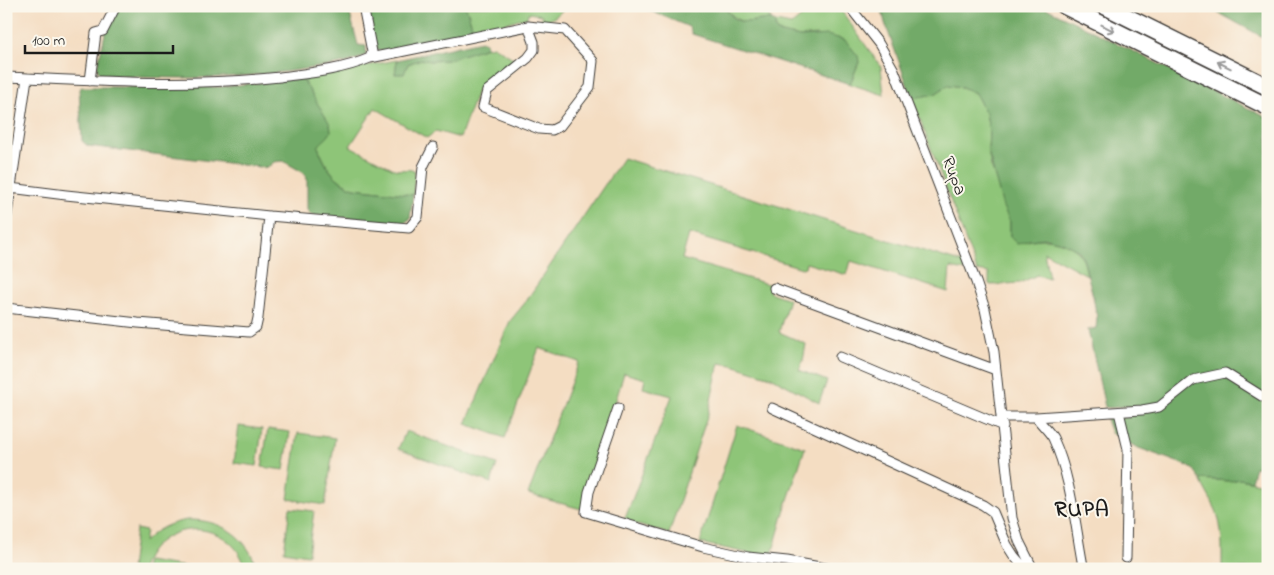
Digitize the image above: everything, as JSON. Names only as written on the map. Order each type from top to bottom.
[{"type":"highway","points":[[1064,6],[1268,107]]},
{"type":"highway","points":[[1106,6],[1268,87]]},
{"type":"street","points":[[90,81],[96,34],[103,32],[116,6]]},
{"type":"street","points":[[362,6],[372,52],[370,58]]},
{"type":"street","name":"Rupa","points":[[849,6],[879,44],[900,82],[976,282],[991,332],[1012,518],[1031,569]]},
{"type":"street","points":[[6,77],[178,83],[235,82],[330,70],[360,63],[370,58],[528,26],[565,30],[593,60],[590,87],[560,126],[552,130],[539,129],[483,108],[487,91],[528,58],[534,50],[534,42],[528,26]]},
{"type":"street","points":[[6,221],[27,78]]},
{"type":"street","points":[[10,188],[270,216],[408,228],[418,217],[423,167],[433,147]]},
{"type":"street","points":[[6,308],[138,323],[249,332],[256,328],[258,318],[270,216]]},
{"type":"street","points":[[774,288],[996,370]]},
{"type":"street","points":[[840,358],[1002,421],[1159,408],[1193,380],[1225,373],[1268,400]]},
{"type":"street","points":[[618,408],[589,492],[586,512],[748,557],[787,561],[831,569]]},
{"type":"street","name":"Rupa","points":[[772,408],[983,505],[993,512],[1007,545],[1014,556],[1021,564],[1031,569]]},
{"type":"street","points":[[1119,412],[1128,449],[1126,558]]},
{"type":"street","points":[[1036,418],[1052,436],[1060,457],[1070,493],[1083,566]]},
{"type":"green space","points":[[119,6],[359,6],[349,10],[358,45],[366,46],[366,55],[353,61],[339,64],[285,72],[234,76],[157,78],[106,75],[99,73],[97,67],[106,30]]},
{"type":"green space","points":[[370,6],[464,6],[467,9],[474,33],[384,52],[378,50],[372,34],[369,23]]},
{"type":"green space","points":[[464,6],[565,6],[549,20],[542,21],[542,15],[528,13],[527,18],[474,33],[467,9]]},
{"type":"green space","points":[[639,6],[723,6],[735,19],[740,21],[771,20],[776,22],[777,32],[800,37],[827,35],[845,40],[858,56],[859,62],[850,84],[692,34],[689,27]]},
{"type":"green space","points":[[723,6],[761,6],[772,20],[741,21],[736,19]]},
{"type":"green space","points":[[827,6],[838,6],[881,67],[884,95],[850,84],[859,62],[817,35],[800,37],[777,32],[776,22],[791,25],[808,12]]},
{"type":"green space","points":[[881,6],[1042,6],[1268,118],[1268,470],[1255,467],[1251,481],[1240,479],[1230,481],[1200,479],[1194,470],[1188,466],[1136,447],[1111,433],[1106,419],[1129,417],[1134,414],[1135,408],[1128,406],[1105,407],[1088,330],[1096,328],[1097,318],[1084,261],[1079,251],[1062,242],[1046,238],[1017,244],[1010,237],[1010,222],[1003,207],[988,151],[989,131],[986,113],[975,93],[962,87],[948,85],[935,94],[912,98],[885,23]]},
{"type":"green space","points":[[1206,6],[1268,6],[1268,40]]},
{"type":"green space","points":[[481,41],[486,43],[487,47],[447,60],[430,61],[421,59],[408,64],[404,74],[395,74],[397,60]]},
{"type":"green space","points":[[493,46],[513,58],[514,63],[477,91],[460,138],[436,131],[427,138],[375,108],[350,146],[394,169],[415,171],[413,195],[354,188],[335,177],[318,147],[321,142],[302,78],[397,60],[395,74],[408,64],[421,59],[430,61],[447,60],[464,53]]},
{"type":"green space","points":[[302,78],[330,124],[330,134],[318,147],[331,172],[335,177],[354,188],[413,195],[410,219],[404,223],[311,215],[307,210],[307,179],[304,173],[283,161],[274,162],[268,168],[88,146],[82,141],[79,89],[82,87],[220,87]]},
{"type":"green space","points":[[948,85],[962,87],[975,93],[986,113],[989,131],[988,151],[991,166],[1010,222],[1010,237],[1017,244],[1031,240],[1050,239],[1070,246],[1081,255],[1087,275],[1044,252],[1049,278],[1037,275],[1020,283],[991,285],[989,284],[989,273],[977,271],[912,98],[935,94]]},
{"type":"green space","points":[[623,158],[963,263],[966,271],[950,268],[948,292],[851,261],[847,275],[806,263],[805,267],[802,268],[689,234],[682,259],[771,285],[769,292],[789,299],[779,332],[806,344],[803,361],[799,370],[827,381],[819,403],[771,377],[719,363],[708,414],[669,534],[624,521],[672,396],[643,388],[645,379],[624,373],[585,504],[581,509],[528,494],[579,362],[539,348],[505,438],[466,424],[510,321],[524,304]]},
{"type":"green space","points":[[737,425],[805,448],[771,558],[700,543]]},
{"type":"green space","points":[[239,426],[262,429],[257,466],[234,463]]},
{"type":"green space","points":[[268,429],[290,432],[284,470],[262,467]]},
{"type":"green space","points":[[406,431],[497,464],[491,483],[398,449]]},
{"type":"green space","points":[[298,433],[335,438],[325,505],[288,499]]},
{"type":"green space","points":[[1200,479],[1230,481],[1240,479],[1268,485],[1266,539],[1268,540],[1268,569],[1222,569],[1220,524],[1216,510]]},
{"type":"green space","points":[[290,508],[314,511],[308,555],[284,551]]},
{"type":"green space","points":[[187,520],[211,523],[231,532],[247,547],[257,569],[246,569],[238,552],[226,539],[211,532],[194,530],[178,532],[163,540],[150,552],[142,569],[131,569],[136,529],[146,531],[144,542],[164,527]]},
{"type":"green space","points":[[147,561],[199,569],[145,569]]},
{"type":"district","name":"RUPA","points":[[1082,511]]}]
